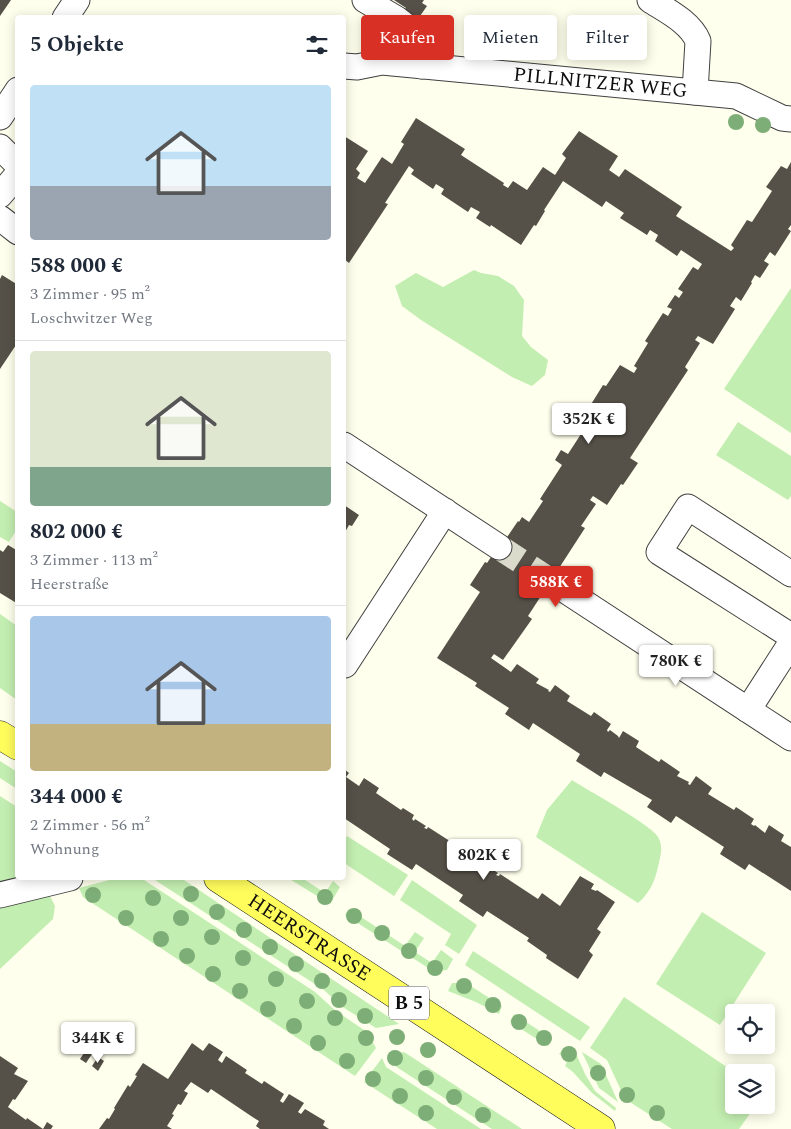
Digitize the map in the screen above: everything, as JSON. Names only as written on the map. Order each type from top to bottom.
[{"type":"main road","points":[[0,735],[15,744]]},
{"type":"main road","name":"HEERSTRASSE","points":[[221,880],[601,1129]]},
{"type":"street","points":[[67,15],[77,0]]},
{"type":"street","points":[[365,0],[424,40],[422,66]]},
{"type":"street","points":[[650,0],[695,33],[698,41],[694,92]]},
{"type":"street","name":"PILLNITZER WEG","points":[[346,66],[357,67],[382,62],[736,96],[782,118],[791,119]]},
{"type":"street","points":[[0,116],[15,94]]},
{"type":"street","points":[[0,148],[15,162]]},
{"type":"street","points":[[0,195],[15,178]]},
{"type":"street","points":[[0,218],[15,230]]},
{"type":"street","points":[[346,446],[499,547]]},
{"type":"street","points":[[791,574],[688,507],[659,552],[791,636]]},
{"type":"street","points":[[346,662],[445,511]]},
{"type":"street","points":[[551,581],[791,738]]},
{"type":"street","points":[[748,710],[791,643]]},
{"type":"street","points":[[0,895],[62,880]]},
{"type":"green space","points":[[474,270],[498,276],[514,286],[524,300],[522,336],[531,347],[548,360],[545,375],[532,386],[512,377],[421,320],[402,306],[395,286],[416,273],[443,287]]},
{"type":"green space","points":[[791,288],[791,433],[724,389]]},
{"type":"green space","points":[[738,422],[791,456],[791,496],[788,500],[716,455]]},
{"type":"green space","points":[[0,501],[15,511],[15,532],[9,542],[0,537]]},
{"type":"green space","points":[[0,614],[15,625],[15,699],[0,688]]},
{"type":"green space","points":[[0,761],[15,771],[15,788],[0,778]]},
{"type":"green space","points":[[572,780],[632,816],[658,837],[661,848],[657,872],[648,891],[638,903],[536,837],[547,810]]},
{"type":"green space","points":[[0,796],[15,806],[15,880],[27,880],[0,889]]},
{"type":"green space","points":[[347,836],[408,875],[394,896],[346,864]]},
{"type":"green space","points":[[109,880],[144,880],[315,992],[336,1011],[367,1032],[376,1048],[355,1076],[83,897],[79,888]]},
{"type":"green space","points":[[155,880],[184,880],[399,1024],[376,1028],[341,1006],[324,990]]},
{"type":"green space","points":[[291,880],[305,880],[325,893],[333,881],[340,887],[330,904]]},
{"type":"green space","points":[[412,880],[477,925],[459,954],[445,945],[451,934],[400,900]]},
{"type":"green space","points":[[47,890],[55,906],[53,919],[0,969],[0,900]]},
{"type":"green space","points":[[349,909],[405,946],[415,932],[424,938],[415,952],[432,963],[441,950],[453,959],[447,970],[433,971],[345,915]]},
{"type":"green space","points":[[702,912],[766,953],[733,1004],[725,1004],[725,1017],[720,1025],[656,984]]},
{"type":"green space","points":[[473,951],[590,1027],[580,1041],[465,965]]},
{"type":"green space","points":[[452,983],[466,983],[502,1006],[499,1014],[448,991]]},
{"type":"green space","points":[[624,997],[725,1066],[725,1114],[750,1114],[739,1129],[672,1129],[625,1099],[607,1060],[590,1048]]},
{"type":"green space","points":[[514,1014],[552,1039],[548,1046],[510,1022]]},
{"type":"green space","points":[[565,1047],[577,1056],[595,1091],[616,1108],[615,1111],[592,1093],[565,1066],[568,1060],[559,1054]]},
{"type":"green space","points":[[404,1052],[522,1129],[492,1129],[395,1066],[389,1056]]},
{"type":"green space","points":[[582,1052],[601,1064],[618,1102],[599,1088]]},
{"type":"green space","points":[[382,1058],[386,1067],[481,1129],[437,1129],[364,1082]]},
{"type":"building","points":[[0,0],[11,0],[0,16]]},
{"type":"building","points":[[394,0],[424,0],[422,3],[427,6],[421,15],[412,15],[405,10],[406,8]]},
{"type":"building","points":[[416,118],[465,149],[461,155],[504,183],[503,185],[508,188],[513,181],[527,190],[543,167],[555,175],[566,158],[562,154],[579,131],[618,156],[609,170],[619,177],[625,169],[682,207],[676,216],[731,251],[734,248],[731,245],[747,220],[752,222],[772,191],[766,187],[781,166],[787,169],[791,162],[791,225],[788,229],[791,231],[775,256],[770,252],[764,261],[769,264],[760,278],[755,275],[741,301],[736,297],[730,306],[735,309],[713,344],[698,336],[695,340],[700,343],[685,367],[688,370],[630,458],[638,463],[607,505],[593,496],[590,500],[596,504],[581,526],[585,528],[528,616],[532,619],[503,660],[494,654],[491,658],[511,672],[517,664],[539,679],[536,683],[550,692],[555,685],[570,696],[567,701],[591,716],[594,712],[611,724],[607,730],[608,732],[610,730],[619,738],[623,731],[639,741],[636,747],[659,762],[661,759],[680,772],[677,776],[689,782],[688,784],[690,785],[696,776],[712,788],[708,794],[734,810],[736,807],[754,819],[751,824],[765,833],[769,825],[784,835],[781,841],[791,847],[791,891],[749,864],[745,870],[720,854],[724,847],[676,816],[671,823],[647,807],[652,800],[604,772],[601,777],[576,761],[580,754],[533,723],[529,730],[505,714],[509,708],[475,686],[477,683],[437,658],[480,592],[470,585],[485,562],[487,563],[518,521],[522,517],[529,522],[543,501],[540,499],[562,465],[555,460],[561,450],[568,454],[581,434],[574,428],[588,405],[590,406],[603,385],[606,386],[620,365],[634,373],[637,368],[634,366],[648,343],[645,341],[663,313],[668,316],[672,309],[667,307],[675,295],[679,298],[683,292],[678,289],[693,267],[698,270],[702,264],[681,250],[677,256],[655,241],[658,235],[650,230],[647,235],[620,218],[624,213],[606,201],[602,207],[563,181],[536,226],[534,225],[521,245],[491,225],[490,227],[476,218],[480,212],[471,207],[468,212],[441,194],[444,189],[436,184],[433,189],[411,174],[414,170],[409,166],[385,203],[388,204],[349,263],[346,261],[346,137],[368,151],[356,169],[360,173],[357,178],[365,183],[382,157],[392,164],[404,144],[401,142]]},
{"type":"building","points":[[2,275],[15,283],[15,346],[0,369],[0,279]]},
{"type":"building","points":[[346,506],[359,515],[352,526],[349,525],[346,530]]},
{"type":"building","points":[[8,545],[15,549],[15,602],[0,593],[0,550],[3,552]]},
{"type":"building","points":[[346,777],[359,786],[364,778],[379,788],[376,793],[401,810],[403,808],[414,815],[412,819],[426,826],[424,828],[427,829],[428,827],[473,856],[474,853],[486,861],[483,866],[485,867],[486,865],[498,873],[496,875],[499,876],[500,874],[538,899],[542,893],[560,906],[580,876],[594,884],[591,889],[597,890],[615,902],[597,929],[601,932],[589,951],[593,955],[578,979],[546,958],[547,955],[527,941],[529,938],[487,911],[483,917],[459,901],[463,895],[416,864],[412,870],[387,854],[390,849],[346,819]]},
{"type":"building","points":[[192,1043],[203,1051],[209,1043],[223,1052],[218,1060],[222,1063],[226,1056],[247,1070],[245,1073],[262,1084],[264,1081],[284,1094],[280,1101],[283,1103],[289,1094],[304,1103],[298,1112],[301,1114],[305,1109],[325,1121],[323,1125],[329,1129],[260,1129],[256,1126],[259,1121],[211,1089],[208,1093],[191,1082],[184,1091],[188,1093],[181,1105],[178,1104],[167,1126],[172,1129],[99,1129],[107,1118],[109,1119],[128,1085],[130,1087],[137,1076],[135,1075],[143,1063],[168,1079]]},
{"type":"building","points":[[86,1050],[92,1054],[86,1063],[80,1059]]},
{"type":"building","points":[[0,1056],[18,1068],[14,1074],[28,1081],[8,1107],[43,1129],[0,1129]]},
{"type":"building","points":[[98,1057],[104,1061],[98,1071],[92,1066]]},
{"type":"building","points":[[47,1122],[53,1126],[51,1129],[43,1129]]},
{"type":"tunnel","points":[[499,547],[551,581]]}]
